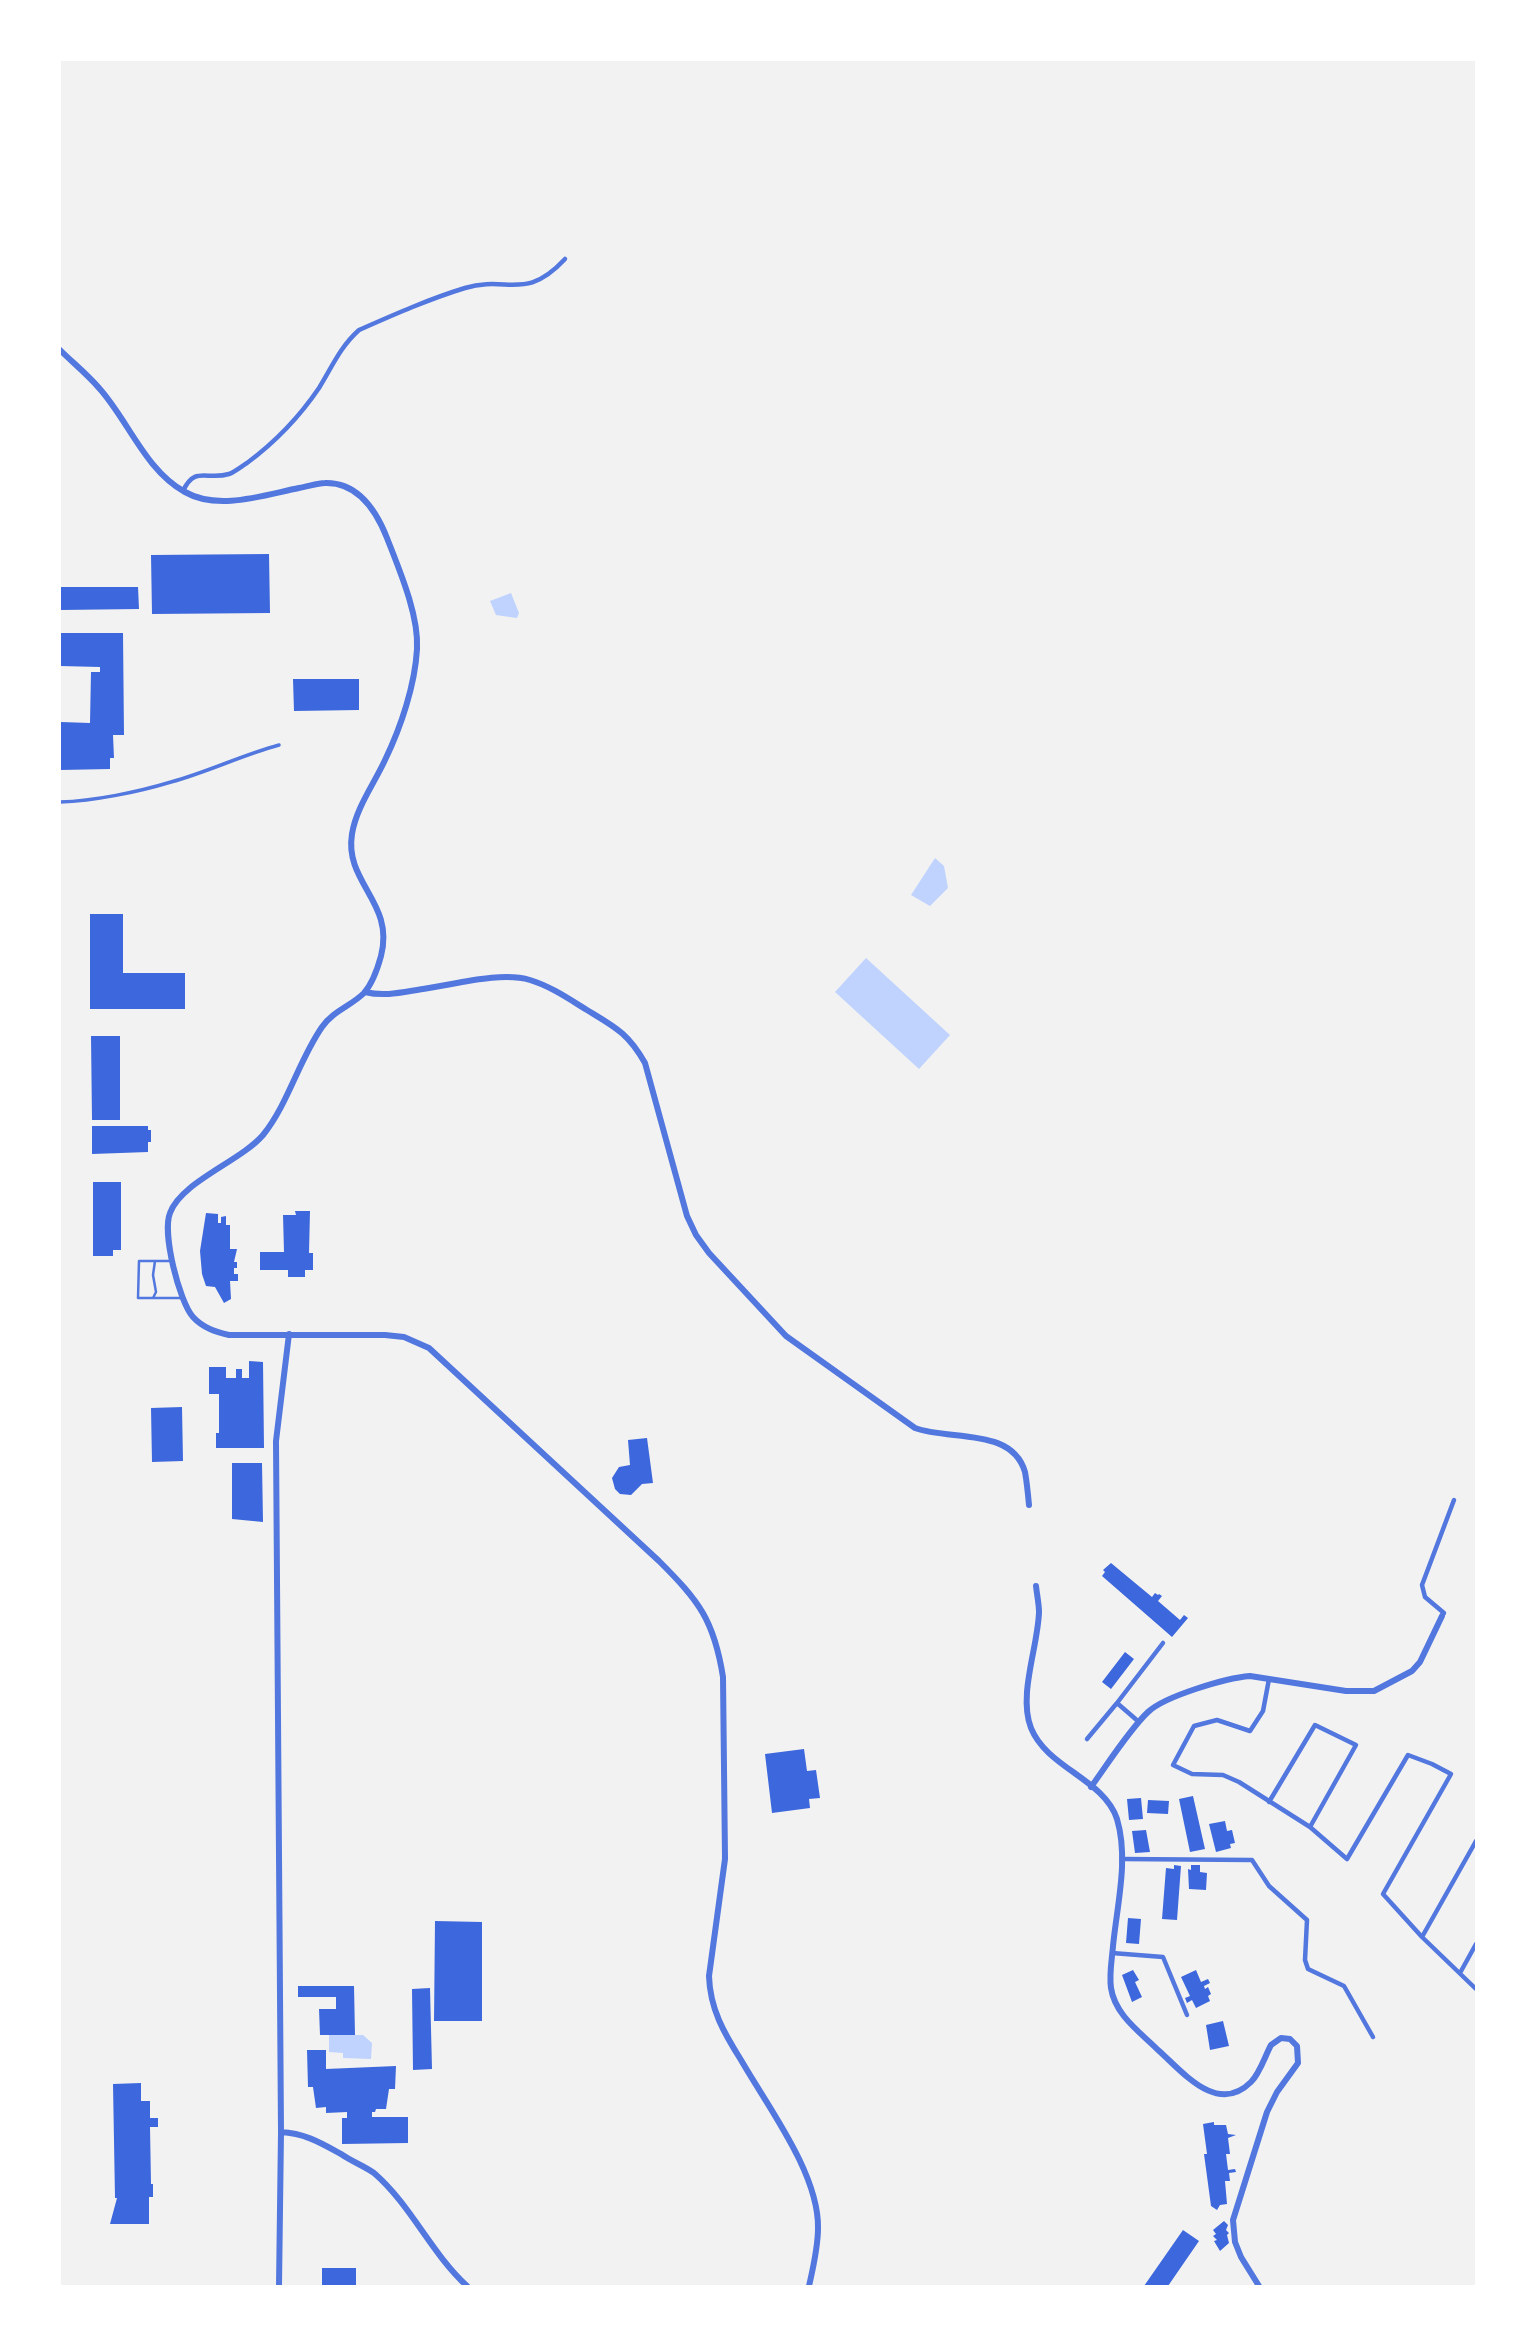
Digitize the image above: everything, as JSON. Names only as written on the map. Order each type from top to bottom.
[{"type":"street","points":[[183,491],[189,479],[196,475],[229,474],[249,462],[286,428],[320,386],[345,342],[359,330],[468,287],[531,283],[545,278],[565,260]]},
{"type":"street","points":[[60,350],[99,388],[157,468],[183,491],[206,499],[234,500],[324,483],[346,486],[368,503],[380,522],[395,559],[412,612],[417,646],[406,702],[392,744],[364,801],[351,837],[358,875],[377,907],[384,928],[380,958],[365,992],[339,1010],[321,1028],[264,1134],[175,1204],[167,1224],[173,1261],[184,1298],[194,1318],[214,1332],[229,1335],[385,1335],[404,1337],[429,1348],[659,1561],[689,1591],[702,1609],[718,1648],[723,1677],[725,1859],[709,1976],[710,1993],[713,2007],[726,2035],[808,2179],[818,2219],[816,2253],[809,2287]]},
{"type":"street","points":[[60,802],[172,782],[279,745]]},
{"type":"street","points":[[365,992],[383,996],[475,981],[527,979],[560,993],[621,1031],[633,1042],[645,1063],[687,1216],[709,1253],[786,1336],[915,1428],[930,1434],[992,1441],[1005,1446],[1016,1456],[1024,1470],[1029,1505]]},
{"type":"street","points":[[279,2287],[281,2132],[276,1450],[289,1335]]},
{"type":"street","points":[[1091,1787],[1147,1713],[1161,1702],[1235,1677],[1250,1676],[1346,1691],[1374,1691],[1406,1674],[1420,1662],[1444,1613],[1425,1597],[1422,1585],[1454,1500]]},
{"type":"street","points":[[1037,1586],[1039,1611],[1026,1701],[1030,1725],[1036,1739],[1048,1753],[1091,1787],[1106,1801],[1116,1816],[1122,1859],[1112,1953],[1111,1989],[1116,2006],[1129,2023],[1202,2089],[1211,2093],[1242,2088],[1251,2082],[1275,2041],[1290,2039],[1297,2046],[1297,2063],[1276,2092],[1267,2112],[1233,2220],[1235,2242],[1259,2287]]},
{"type":"street","points":[[1087,1739],[1163,1643]]},
{"type":"street","points":[[1269,1679],[1263,1711],[1250,1731],[1217,1720],[1194,1726],[1172,1765],[1192,1774],[1223,1775],[1239,1782],[1310,1828],[1347,1859],[1408,1755],[1451,1774],[1383,1894],[1422,1937],[1476,1989]]},
{"type":"street","points":[[1117,1703],[1139,1723]]},
{"type":"street","points":[[1269,1802],[1315,1725],[1356,1745],[1310,1828]]},
{"type":"street","points":[[1422,1937],[1476,1841]]},
{"type":"street","points":[[1122,1859],[1252,1860],[1269,1886],[1307,1920],[1305,1960],[1308,1969],[1344,1986],[1373,2038]]},
{"type":"street","points":[[1460,1973],[1476,1944]]},
{"type":"street","points":[[1112,1953],[1163,1958],[1187,2015]]},
{"type":"street","points":[[281,2132],[318,2141],[372,2172],[394,2194],[467,2287]]},
{"type":"lane","points":[[173,1261],[139,1261],[138,1297],[184,1298]]},
{"type":"lane","points":[[153,1298],[156,1292],[153,1275],[155,1261]]},
{"type":"water","points":[[511,593],[519,613],[517,618],[496,615],[490,601]]},
{"type":"water","points":[[935,858],[944,866],[948,888],[930,906],[911,895]]},
{"type":"water","points":[[866,958],[950,1035],[919,1069],[835,992]]},
{"type":"water","points":[[329,2035],[363,2035],[372,2043],[371,2059],[343,2058],[343,2053],[329,2052]]},
{"type":"building","points":[[269,554],[270,613],[152,614],[151,555]]},
{"type":"building","points":[[60,587],[138,587],[139,609],[60,610]]},
{"type":"building","points":[[60,633],[123,633],[124,735],[113,735],[114,758],[110,758],[110,769],[60,770],[61,722],[90,723],[91,672],[100,672],[100,667],[60,666]]},
{"type":"building","points":[[293,679],[359,679],[359,710],[294,711]]},
{"type":"building","points":[[90,914],[123,914],[123,973],[185,973],[185,1009],[90,1009]]},
{"type":"building","points":[[91,1036],[120,1036],[120,1120],[92,1120]]},
{"type":"building","points":[[92,1126],[148,1126],[148,1130],[151,1130],[151,1142],[148,1142],[148,1152],[92,1154]]},
{"type":"building","points":[[93,1182],[121,1182],[121,1250],[113,1250],[113,1256],[93,1256]]},
{"type":"building","points":[[295,1211],[310,1211],[309,1253],[313,1253],[313,1270],[305,1270],[305,1277],[288,1277],[288,1270],[260,1270],[260,1252],[284,1252],[283,1215],[296,1215]]},
{"type":"building","points":[[206,1213],[218,1214],[218,1223],[221,1223],[221,1217],[226,1216],[226,1225],[230,1225],[230,1249],[237,1249],[234,1262],[237,1262],[237,1268],[234,1268],[234,1274],[238,1274],[238,1281],[230,1281],[231,1299],[224,1303],[215,1287],[206,1286],[202,1274],[200,1251]]},
{"type":"building","points":[[249,1361],[263,1362],[264,1448],[216,1448],[216,1433],[219,1433],[219,1394],[209,1394],[209,1367],[226,1367],[226,1378],[236,1378],[236,1369],[242,1369],[242,1378],[249,1378]]},
{"type":"building","points":[[182,1407],[183,1461],[152,1462],[151,1408]]},
{"type":"building","points":[[647,1438],[653,1483],[642,1484],[631,1495],[620,1494],[615,1489],[612,1478],[619,1467],[630,1465],[628,1440]]},
{"type":"building","points":[[232,1463],[262,1463],[263,1522],[232,1519]]},
{"type":"building","points":[[1111,1563],[1152,1597],[1155,1593],[1162,1596],[1158,1601],[1180,1620],[1184,1615],[1188,1618],[1172,1637],[1102,1576],[1105,1572],[1103,1570]]},
{"type":"building","points":[[1125,1652],[1134,1659],[1111,1689],[1102,1682]]},
{"type":"building","points":[[804,1749],[807,1771],[816,1770],[820,1798],[809,1799],[810,1808],[772,1813],[765,1754]]},
{"type":"building","points":[[1193,1796],[1205,1849],[1190,1852],[1179,1799]]},
{"type":"building","points":[[1141,1798],[1143,1819],[1129,1820],[1127,1799]]},
{"type":"building","points":[[1148,1800],[1169,1801],[1168,1814],[1147,1813]]},
{"type":"building","points":[[1225,1821],[1227,1831],[1232,1830],[1235,1843],[1230,1844],[1231,1848],[1216,1852],[1209,1824]]},
{"type":"building","points":[[1146,1830],[1150,1852],[1135,1853],[1132,1831]]},
{"type":"building","points":[[1174,1865],[1181,1866],[1177,1920],[1162,1919],[1166,1868],[1174,1869]]},
{"type":"building","points":[[1191,1865],[1200,1865],[1200,1872],[1207,1873],[1206,1890],[1189,1889],[1188,1869],[1191,1870]]},
{"type":"building","points":[[1128,1918],[1141,1919],[1139,1944],[1126,1943]]},
{"type":"building","points":[[435,1921],[482,1922],[482,2021],[434,2021]]},
{"type":"building","points":[[1133,1970],[1139,1980],[1135,1982],[1142,1997],[1132,2002],[1122,1975]]},
{"type":"building","points":[[1196,1970],[1201,1982],[1208,1979],[1210,1983],[1204,1986],[1205,1989],[1208,1987],[1211,1994],[1208,1996],[1210,2001],[1196,2008],[1192,2000],[1187,2003],[1185,1998],[1190,1996],[1181,1977]]},
{"type":"building","points":[[298,1986],[354,1986],[355,2035],[320,2035],[319,2009],[336,2009],[336,1997],[298,1997]]},
{"type":"building","points":[[430,1988],[432,2069],[413,2070],[412,1989]]},
{"type":"building","points":[[1223,2021],[1229,2046],[1210,2050],[1206,2025]]},
{"type":"building","points":[[307,2050],[326,2050],[326,2069],[396,2066],[395,2089],[389,2089],[386,2109],[376,2109],[372,2112],[372,2117],[408,2117],[408,2143],[342,2144],[342,2118],[347,2118],[347,2112],[326,2113],[326,2107],[316,2108],[313,2087],[308,2087]]},
{"type":"building","points":[[141,2083],[141,2101],[150,2101],[150,2118],[158,2118],[158,2127],[150,2127],[153,2197],[149,2197],[149,2224],[110,2224],[117,2198],[113,2084]]},
{"type":"building","points":[[1214,2122],[1214,2125],[1226,2125],[1228,2134],[1236,2135],[1228,2138],[1230,2154],[1226,2154],[1228,2170],[1235,2169],[1236,2172],[1229,2173],[1230,2181],[1225,2181],[1227,2204],[1220,2205],[1217,2210],[1211,2206],[1204,2154],[1207,2154],[1203,2124]]},
{"type":"building","points":[[1224,2221],[1228,2225],[1226,2230],[1229,2233],[1229,2243],[1220,2251],[1214,2241],[1217,2240],[1213,2236],[1216,2234],[1213,2230]]},
{"type":"building","points":[[1183,2230],[1199,2241],[1168,2286],[1144,2286]]},
{"type":"building","points":[[322,2268],[356,2268],[356,2286],[322,2286]]}]
